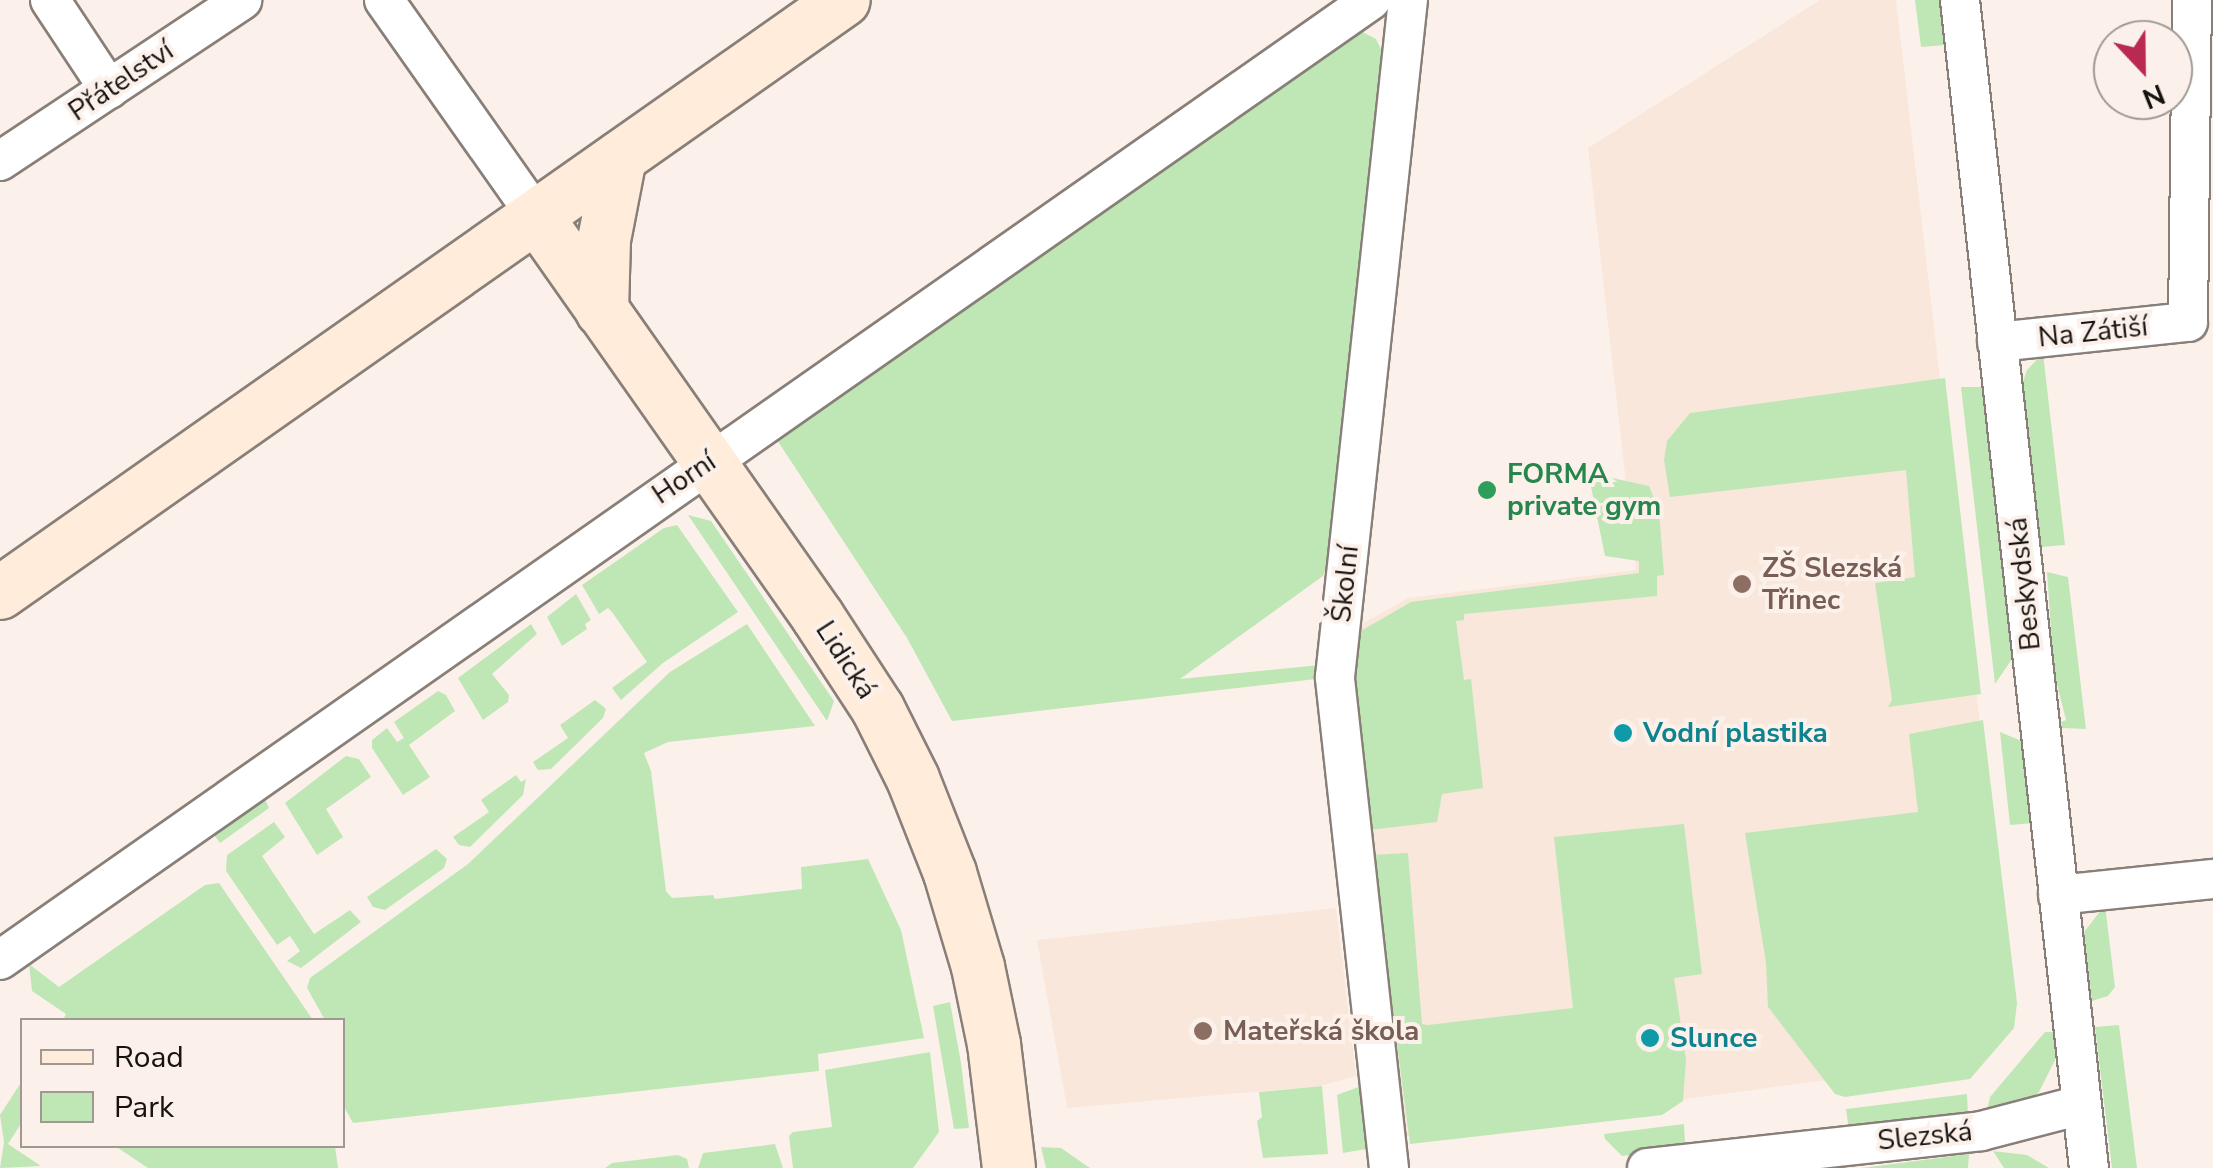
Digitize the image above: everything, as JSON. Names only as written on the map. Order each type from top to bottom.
[{"type":"street","points":[[50,0],[109,88]]},
{"type":"street","name":"Přátelství","points":[[0,161],[242,0]]},
{"type":"street","points":[[384,0],[536,217]]},
{"type":"street","points":[[0,594],[844,0]]},
{"type":"street","name":"Horní","points":[[0,960],[1370,0]]},
{"type":"street","name":"Školní","points":[[1390,1168],[1334,677],[1408,0]]},
{"type":"street","name":"Beskydská","points":[[1960,0],[2089,1168]]},
{"type":"street","name":"Na Zátiší","points":[[1997,342],[2188,322],[2192,0]]},
{"type":"street","points":[[602,311],[604,240],[620,158]]},
{"type":"street","name":"Lidická","points":[[536,217],[878,709],[913,780],[950,873],[978,966],[994,1044],[1009,1168]]},
{"type":"street","points":[[2058,895],[2213,879]]},
{"type":"street","name":"Slezská","points":[[1646,1168],[1981,1131],[2081,1105]]},
{"type":"shaded area","name":"ZŠ Slezská Třinec","points":[[1820,0],[1896,0],[2013,1007],[1946,1064],[1402,1137],[1348,686],[1351,630],[1408,598],[1636,570],[1588,148]]},
{"type":"shaded area","name":"Mateřská škola","points":[[1336,908],[1356,1076],[1320,1086],[1067,1108],[1037,940]]},
{"type":"green space","points":[[1915,0],[1939,0],[1945,45],[1921,47]]},
{"type":"green space","points":[[1357,29],[1376,39],[1386,60],[1336,546],[1323,576],[1180,679],[1320,665],[1325,678],[952,721],[907,638],[777,440]]},
{"type":"green space","points":[[2043,353],[2065,545],[2041,547],[2022,384],[2027,370]]},
{"type":"green space","points":[[1945,378],[1981,694],[1888,707],[1892,700],[1875,583],[1915,577],[1906,470],[1670,497],[1664,460],[1667,441],[1690,413]]},
{"type":"green space","points":[[1961,387],[1985,387],[2013,643],[2012,659],[1995,684]]},
{"type":"green space","points":[[1603,476],[1649,486],[1659,511],[1664,575],[1657,576],[1657,596],[1464,614],[1464,620],[1456,621],[1464,680],[1471,679],[1483,788],[1442,794],[1437,822],[1369,830],[1355,714],[1354,652],[1359,632],[1411,602],[1639,573],[1639,561],[1605,556],[1590,482]]},
{"type":"green space","points":[[688,515],[711,521],[834,701],[827,721]]},
{"type":"green space","points":[[677,525],[738,612],[663,663],[621,700],[612,688],[647,662],[608,608],[599,614],[582,585],[664,528]]},
{"type":"green space","points":[[2047,572],[2068,577],[2086,729],[2062,728],[2061,722],[2066,720],[2054,672]]},
{"type":"green space","points":[[576,594],[591,620],[585,624],[587,629],[562,646],[547,617]]},
{"type":"green space","points":[[531,624],[537,634],[492,674],[509,695],[508,702],[483,720],[458,678]]},
{"type":"green space","points":[[747,624],[815,726],[668,742],[644,753],[651,771],[666,891],[672,898],[713,895],[715,899],[802,889],[801,867],[868,859],[901,930],[924,1038],[818,1054],[819,1071],[353,1123],[345,1109],[345,1018],[324,1018],[307,988],[310,978],[468,864],[670,672]]},
{"type":"green space","points":[[438,691],[446,695],[455,711],[409,745],[430,777],[403,795],[372,748],[372,740],[387,728],[397,742],[404,738],[394,722]]},
{"type":"green space","points":[[595,700],[606,709],[603,718],[551,769],[538,770],[533,762],[568,738],[560,725]]},
{"type":"green space","points":[[1983,720],[2017,1003],[2014,1028],[1970,1079],[1845,1097],[1835,1094],[1768,1007],[1766,963],[1745,833],[1918,812],[1909,734]]},
{"type":"green space","points":[[2000,732],[2024,742],[2035,823],[2010,825]]},
{"type":"green space","points":[[346,756],[359,759],[371,777],[326,809],[343,837],[317,855],[285,803]]},
{"type":"green space","points":[[516,775],[521,782],[526,779],[523,795],[470,847],[459,845],[453,837],[489,812],[481,800]]},
{"type":"green space","points":[[265,799],[269,808],[220,843],[214,835]]},
{"type":"green space","points":[[274,822],[285,837],[262,856],[314,934],[350,910],[361,922],[301,968],[287,961],[300,951],[290,936],[277,945],[226,871],[227,855]]},
{"type":"green space","points":[[1684,824],[1702,974],[1674,978],[1686,1060],[1683,1101],[1662,1115],[1410,1144],[1373,855],[1408,853],[1422,1024],[1428,1025],[1573,1008],[1554,837]]},
{"type":"green space","points":[[436,849],[447,859],[444,868],[385,910],[373,907],[367,897]]},
{"type":"green space","points":[[219,883],[312,1018],[64,1018],[66,1014],[32,991],[29,964],[59,987],[205,885]]},
{"type":"green space","points":[[2105,905],[2115,987],[2108,996],[2092,1001],[2084,932]]},
{"type":"green space","points":[[950,1002],[969,1128],[954,1129],[933,1006]]},
{"type":"green space","points":[[2119,1025],[2137,1168],[2112,1168],[2095,1027]]},
{"type":"green space","points":[[2045,1032],[2057,1032],[2058,1054],[2039,1092],[2024,1104],[1986,1114],[1990,1097]]},
{"type":"green space","points":[[930,1052],[939,1132],[913,1168],[793,1168],[789,1136],[793,1132],[832,1127],[825,1070]]},
{"type":"green space","points":[[20,1084],[20,1125],[8,1144],[41,1166],[0,1168],[4,1142],[0,1115]]},
{"type":"green space","points":[[1322,1086],[1328,1154],[1263,1158],[1257,1121],[1262,1117],[1259,1092]]},
{"type":"green space","points":[[1361,1086],[1370,1112],[1363,1114],[1366,1149],[1343,1153],[1337,1095]]},
{"type":"green space","points":[[1967,1094],[1968,1117],[1849,1130],[1846,1109]]},
{"type":"green space","points":[[1684,1124],[1685,1142],[1672,1150],[1622,1156],[1604,1134]]},
{"type":"green space","points":[[775,1144],[783,1168],[698,1168],[703,1153]]},
{"type":"green space","points":[[1041,1147],[1061,1148],[1090,1168],[1046,1168]]},
{"type":"green space","points":[[118,1148],[335,1148],[338,1168],[148,1168]]},
{"type":"green space","points":[[1993,1151],[2027,1155],[2049,1168],[2004,1168]]},
{"type":"green space","points":[[1969,1154],[1968,1168],[1862,1168]]},
{"type":"green space","points":[[678,1155],[687,1159],[689,1168],[605,1168],[612,1163]]},
{"type":"place","name":"FORMA private gym","points":[[1487,490]]},
{"type":"place","name":"ZŠ Slezská Třinec","points":[[1742,584]]},
{"type":"place","name":"Vodní plastika","points":[[1623,733]]},
{"type":"place","name":"Mateřská škola","points":[[1203,1031]]},
{"type":"place","name":"Slunce","points":[[1650,1038]]}]
